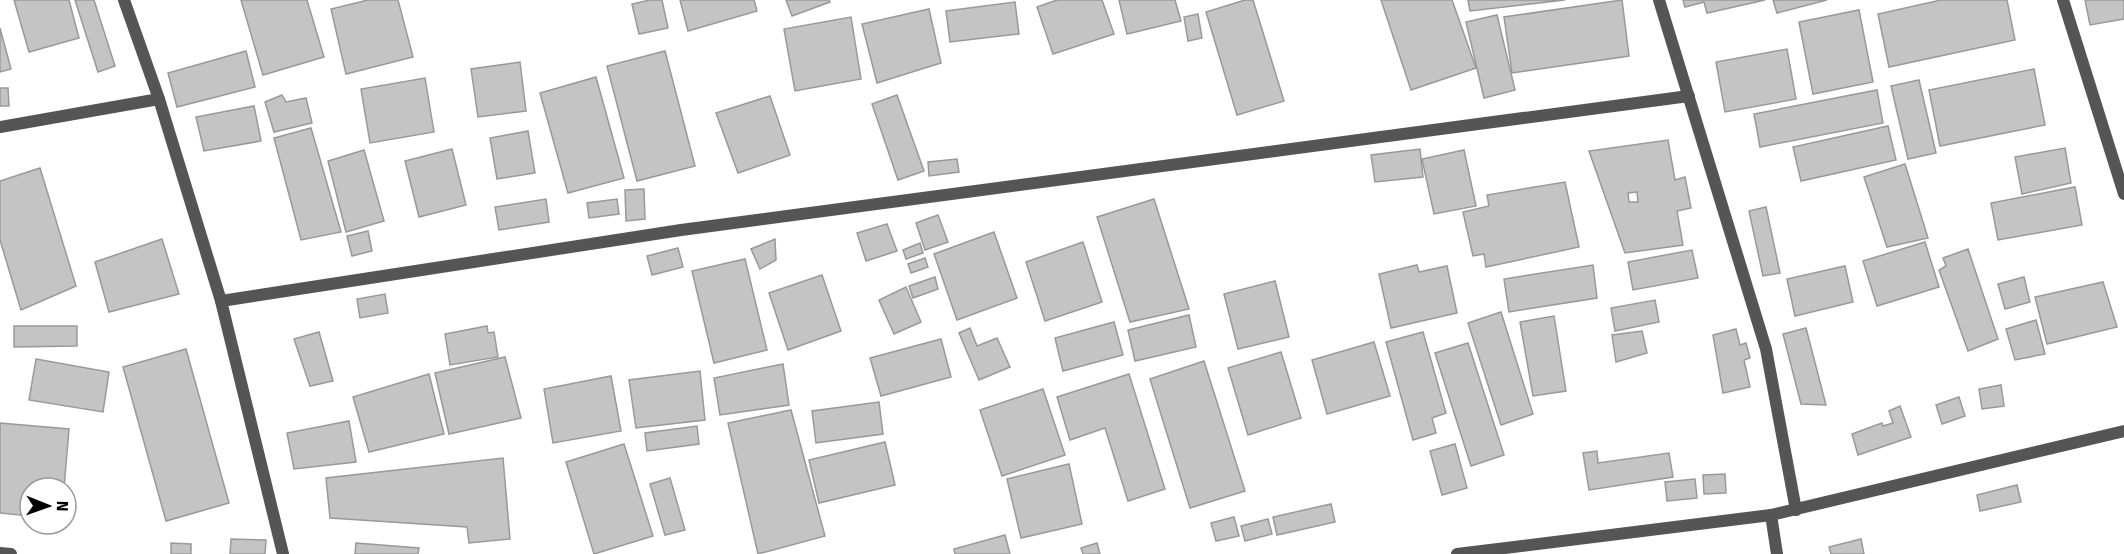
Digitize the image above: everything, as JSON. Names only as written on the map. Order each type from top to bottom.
[{"type":"street","points":[[124,0],[159,99],[221,301],[283,554]]},
{"type":"street","points":[[1659,0],[1766,349],[1796,510]]},
{"type":"street","points":[[2063,0],[2124,194]]},
{"type":"street","points":[[221,301],[681,230],[1689,96]]},
{"type":"street","points":[[0,127],[159,99]]},
{"type":"street","points":[[1457,554],[1771,515],[2124,431]]},
{"type":"street","points":[[1771,515],[1777,554]]},
{"type":"street","points":[[0,553],[11,554]]},
{"type":"building","points":[[14,0],[69,0],[79,38],[29,52]]},
{"type":"building","points":[[75,0],[94,0],[115,66],[98,72]]},
{"type":"building","points":[[241,0],[307,0],[324,57],[263,75]]},
{"type":"building","points":[[368,0],[398,0],[413,57],[346,74],[331,9]]},
{"type":"building","points":[[662,0],[668,28],[639,34],[632,4]]},
{"type":"building","points":[[680,0],[754,0],[757,11],[688,31]]},
{"type":"building","points":[[786,0],[829,0],[830,2],[792,16]]},
{"type":"building","points":[[1057,0],[1102,0],[1114,34],[1053,54],[1037,7]]},
{"type":"building","points":[[1119,0],[1175,0],[1181,21],[1127,34]]},
{"type":"building","points":[[1245,0],[1253,0],[1284,101],[1237,115],[1206,12]]},
{"type":"building","points":[[1381,0],[1452,0],[1476,68],[1411,90]]},
{"type":"building","points":[[1468,0],[1565,0],[1470,11]]},
{"type":"building","points":[[1622,0],[1629,56],[1512,73],[1504,17]]},
{"type":"building","points":[[1683,0],[1765,0],[1707,13],[1704,2],[1685,7]]},
{"type":"building","points":[[1773,0],[1827,0],[1777,13]]},
{"type":"building","points":[[1941,0],[2007,0],[2015,40],[1889,67],[1878,14]]},
{"type":"building","points":[[2085,0],[2124,0],[2124,19],[2090,25]]},
{"type":"building","points":[[1015,2],[1019,34],[950,42],[946,11]]},
{"type":"building","points":[[929,9],[941,63],[877,83],[862,24]]},
{"type":"building","points":[[1859,10],[1873,82],[1813,94],[1799,22]]},
{"type":"building","points":[[1198,14],[1202,38],[1188,41],[1184,17]]},
{"type":"building","points":[[1497,15],[1515,90],[1484,98],[1466,22]]},
{"type":"building","points":[[851,17],[861,79],[795,91],[784,29]]},
{"type":"building","points":[[0,28],[11,69],[0,72]]},
{"type":"building","points":[[1787,49],[1796,99],[1725,112],[1716,62]]},
{"type":"building","points":[[246,51],[255,87],[177,107],[168,73]]},
{"type":"building","points":[[665,51],[695,166],[637,181],[607,66]]},
{"type":"building","points":[[520,62],[526,111],[478,117],[471,69]]},
{"type":"building","points":[[2034,69],[2045,125],[1940,146],[1929,90]]},
{"type":"building","points":[[596,77],[624,178],[568,193],[540,93]]},
{"type":"building","points":[[425,78],[434,132],[370,143],[361,89]]},
{"type":"building","points":[[1919,80],[1936,153],[1908,159],[1891,86]]},
{"type":"building","points":[[0,88],[8,88],[9,106],[0,106]]},
{"type":"building","points":[[1877,90],[1883,123],[1760,147],[1754,114]]},
{"type":"building","points":[[282,95],[286,102],[306,98],[312,123],[274,132],[265,102]]},
{"type":"building","points":[[897,95],[924,171],[898,180],[872,104]]},
{"type":"building","points":[[770,96],[790,155],[738,173],[716,113]]},
{"type":"building","points":[[254,106],[261,141],[204,151],[196,117]]},
{"type":"building","points":[[1888,126],[1896,160],[1801,181],[1793,147]]},
{"type":"building","points":[[311,128],[341,232],[301,240],[274,138]]},
{"type":"building","points":[[528,131],[535,173],[497,179],[490,138]]},
{"type":"building","points":[[1668,140],[1675,180],[1685,177],[1691,208],[1677,211],[1683,245],[1625,253],[1589,151]],"holes":[[[1637,192],[1638,202],[1629,202],[1628,193]]]},
{"type":"building","points":[[2065,148],[2071,183],[2022,194],[2015,157]]},
{"type":"building","points":[[452,149],[466,205],[419,217],[405,161]]},
{"type":"building","points":[[1420,149],[1423,177],[1375,182],[1371,155]]},
{"type":"building","points":[[364,150],[384,221],[346,232],[328,161]]},
{"type":"building","points":[[1464,150],[1476,206],[1434,214],[1422,159]]},
{"type":"building","points":[[957,159],[959,172],[929,176],[928,162]]},
{"type":"building","points":[[1905,164],[1928,238],[1887,247],[1864,177]]},
{"type":"building","points":[[40,168],[76,286],[21,310],[0,240],[0,181]]},
{"type":"building","points":[[1565,182],[1579,247],[1486,267],[1484,254],[1473,256],[1463,212],[1489,206],[1487,195]]},
{"type":"building","points":[[2075,187],[2082,225],[1998,240],[1991,203]]},
{"type":"building","points":[[644,189],[645,219],[626,221],[625,190]]},
{"type":"building","points":[[546,199],[549,222],[499,230],[495,207]]},
{"type":"building","points":[[617,199],[619,214],[589,218],[587,203]]},
{"type":"building","points":[[1154,199],[1189,309],[1130,322],[1097,217]]},
{"type":"building","points":[[1766,207],[1780,273],[1763,276],[1749,211]]},
{"type":"building","points":[[938,215],[948,242],[925,250],[916,223]]},
{"type":"building","points":[[887,224],[897,251],[866,261],[857,233]]},
{"type":"building","points":[[368,231],[372,251],[352,256],[347,236]]},
{"type":"building","points":[[994,232],[1017,298],[957,320],[934,254]]},
{"type":"building","points":[[162,239],[179,294],[109,312],[95,262]]},
{"type":"building","points":[[775,239],[776,260],[760,269],[751,249]]},
{"type":"building","points":[[1083,242],[1102,302],[1045,321],[1026,262]]},
{"type":"building","points":[[1925,242],[1939,287],[1877,306],[1863,261]]},
{"type":"building","points":[[920,243],[923,253],[906,259],[903,250]]},
{"type":"building","points":[[678,248],[683,267],[652,275],[647,256]]},
{"type":"building","points":[[1968,249],[1998,339],[1968,351],[1939,270],[1946,266],[1943,258]]},
{"type":"building","points":[[1692,250],[1698,278],[1633,290],[1628,262]]},
{"type":"building","points":[[925,258],[928,267],[911,273],[908,264]]},
{"type":"building","points":[[745,259],[767,350],[714,363],[692,271]]},
{"type":"building","points":[[1417,265],[1419,272],[1447,266],[1457,313],[1391,328],[1379,274]]},
{"type":"building","points":[[1593,265],[1597,298],[1509,312],[1504,279]]},
{"type":"building","points":[[1845,266],[1853,302],[1795,316],[1787,279]]},
{"type":"building","points":[[822,275],[841,331],[788,350],[769,293]]},
{"type":"building","points":[[935,277],[938,289],[913,298],[909,286]]},
{"type":"building","points":[[2024,277],[2030,302],[2005,309],[1998,284]]},
{"type":"building","points":[[1275,281],[1289,337],[1238,349],[1224,294]]},
{"type":"building","points":[[2103,282],[2117,327],[2047,344],[2035,297]]},
{"type":"building","points":[[906,287],[921,322],[894,334],[879,300]]},
{"type":"building","points":[[385,294],[388,313],[360,318],[357,299]]},
{"type":"building","points":[[1655,300],[1659,322],[1615,331],[1611,308]]},
{"type":"building","points":[[1501,312],[1533,414],[1501,425],[1468,323]]},
{"type":"building","points":[[1189,315],[1196,347],[1135,361],[1128,330]]},
{"type":"building","points":[[1554,316],[1566,391],[1533,396],[1520,322]]},
{"type":"building","points":[[2036,320],[2045,354],[2015,360],[2006,329]]},
{"type":"building","points":[[1114,322],[1123,355],[1063,371],[1055,338]]},
{"type":"building","points":[[14,326],[77,326],[77,346],[14,347]]},
{"type":"building","points":[[487,326],[488,333],[494,332],[498,357],[450,365],[445,334]]},
{"type":"building","points":[[970,328],[977,346],[997,338],[1010,367],[979,380],[959,333]]},
{"type":"building","points":[[1806,328],[1826,405],[1801,404],[1783,334]]},
{"type":"building","points":[[1736,329],[1740,345],[1746,343],[1750,358],[1744,360],[1750,387],[1723,393],[1713,335]]},
{"type":"building","points":[[1642,331],[1647,353],[1616,362],[1612,335]]},
{"type":"building","points":[[319,332],[333,381],[310,386],[294,339]]},
{"type":"building","points":[[1423,332],[1446,413],[1432,418],[1436,433],[1413,440],[1386,342]]},
{"type":"building","points":[[941,339],[951,377],[881,396],[870,358]]},
{"type":"building","points":[[1374,342],[1390,396],[1327,414],[1312,360]]},
{"type":"building","points":[[1468,343],[1504,455],[1471,466],[1435,353]]},
{"type":"building","points":[[186,349],[229,503],[166,521],[123,367]]},
{"type":"building","points":[[1281,352],[1301,418],[1248,435],[1228,368]]},
{"type":"building","points":[[505,357],[521,418],[449,434],[435,373]]},
{"type":"building","points":[[36,359],[109,372],[103,412],[29,400]]},
{"type":"building","points":[[1204,361],[1245,491],[1190,508],[1150,379]]},
{"type":"building","points":[[783,364],[789,405],[720,415],[714,378]]},
{"type":"building","points":[[700,371],[705,420],[636,428],[629,380]]},
{"type":"building","points":[[429,374],[444,434],[369,452],[353,397]]},
{"type":"building","points":[[1129,374],[1165,489],[1128,501],[1105,428],[1070,440],[1057,397]]},
{"type":"building","points":[[611,376],[621,431],[553,443],[544,389]]},
{"type":"building","points":[[2001,385],[2004,406],[1982,409],[1979,389]]},
{"type":"building","points":[[1043,389],[1065,455],[1002,476],[980,410]]},
{"type":"building","points":[[1959,397],[1965,416],[1942,424],[1936,405]]},
{"type":"building","points":[[879,402],[883,434],[816,443],[812,411]]},
{"type":"building","points":[[1900,406],[1911,437],[1858,455],[1852,434],[1882,423],[1883,426],[1893,423],[1889,411]]},
{"type":"building","points":[[791,410],[825,536],[758,554],[728,423]]},
{"type":"building","points":[[349,421],[356,462],[294,469],[287,433]]},
{"type":"building","points":[[0,423],[69,429],[65,476],[18,476],[18,515],[0,513]]},
{"type":"building","points":[[697,426],[699,444],[647,451],[645,433]]},
{"type":"building","points":[[885,442],[895,485],[819,503],[809,460]]},
{"type":"building","points":[[624,444],[653,536],[594,554],[566,462]]},
{"type":"building","points":[[1455,444],[1467,488],[1442,495],[1430,451]]},
{"type":"building","points":[[1597,451],[1598,463],[1669,453],[1673,477],[1589,490],[1583,453]]},
{"type":"building","points":[[503,458],[510,539],[469,543],[467,527],[330,518],[326,478]]},
{"type":"building","points":[[1069,464],[1082,524],[1021,538],[1007,479]]},
{"type":"building","points":[[1725,474],[1726,493],[1704,494],[1703,475]]},
{"type":"building","points":[[670,478],[685,530],[665,535],[650,484]]},
{"type":"building","points":[[1695,479],[1697,498],[1667,501],[1665,482]]},
{"type":"building","points":[[2017,485],[2021,502],[1980,511],[1977,495]]},
{"type":"building","points":[[1331,504],[1335,522],[1277,535],[1273,517]]},
{"type":"building","points":[[1234,517],[1239,536],[1216,541],[1211,523]]},
{"type":"building","points":[[1268,519],[1272,534],[1245,541],[1241,526]]},
{"type":"building","points":[[1005,535],[1010,554],[955,554],[954,549]]},
{"type":"building","points":[[231,539],[266,540],[265,554],[230,554]]},
{"type":"building","points":[[1861,539],[1864,554],[1831,554],[1829,547]]},
{"type":"building","points":[[171,543],[191,544],[191,554],[171,554]]},
{"type":"building","points":[[356,543],[419,548],[418,554],[355,554]]},
{"type":"building","points":[[1097,543],[1100,554],[1083,554],[1081,548]]}]
